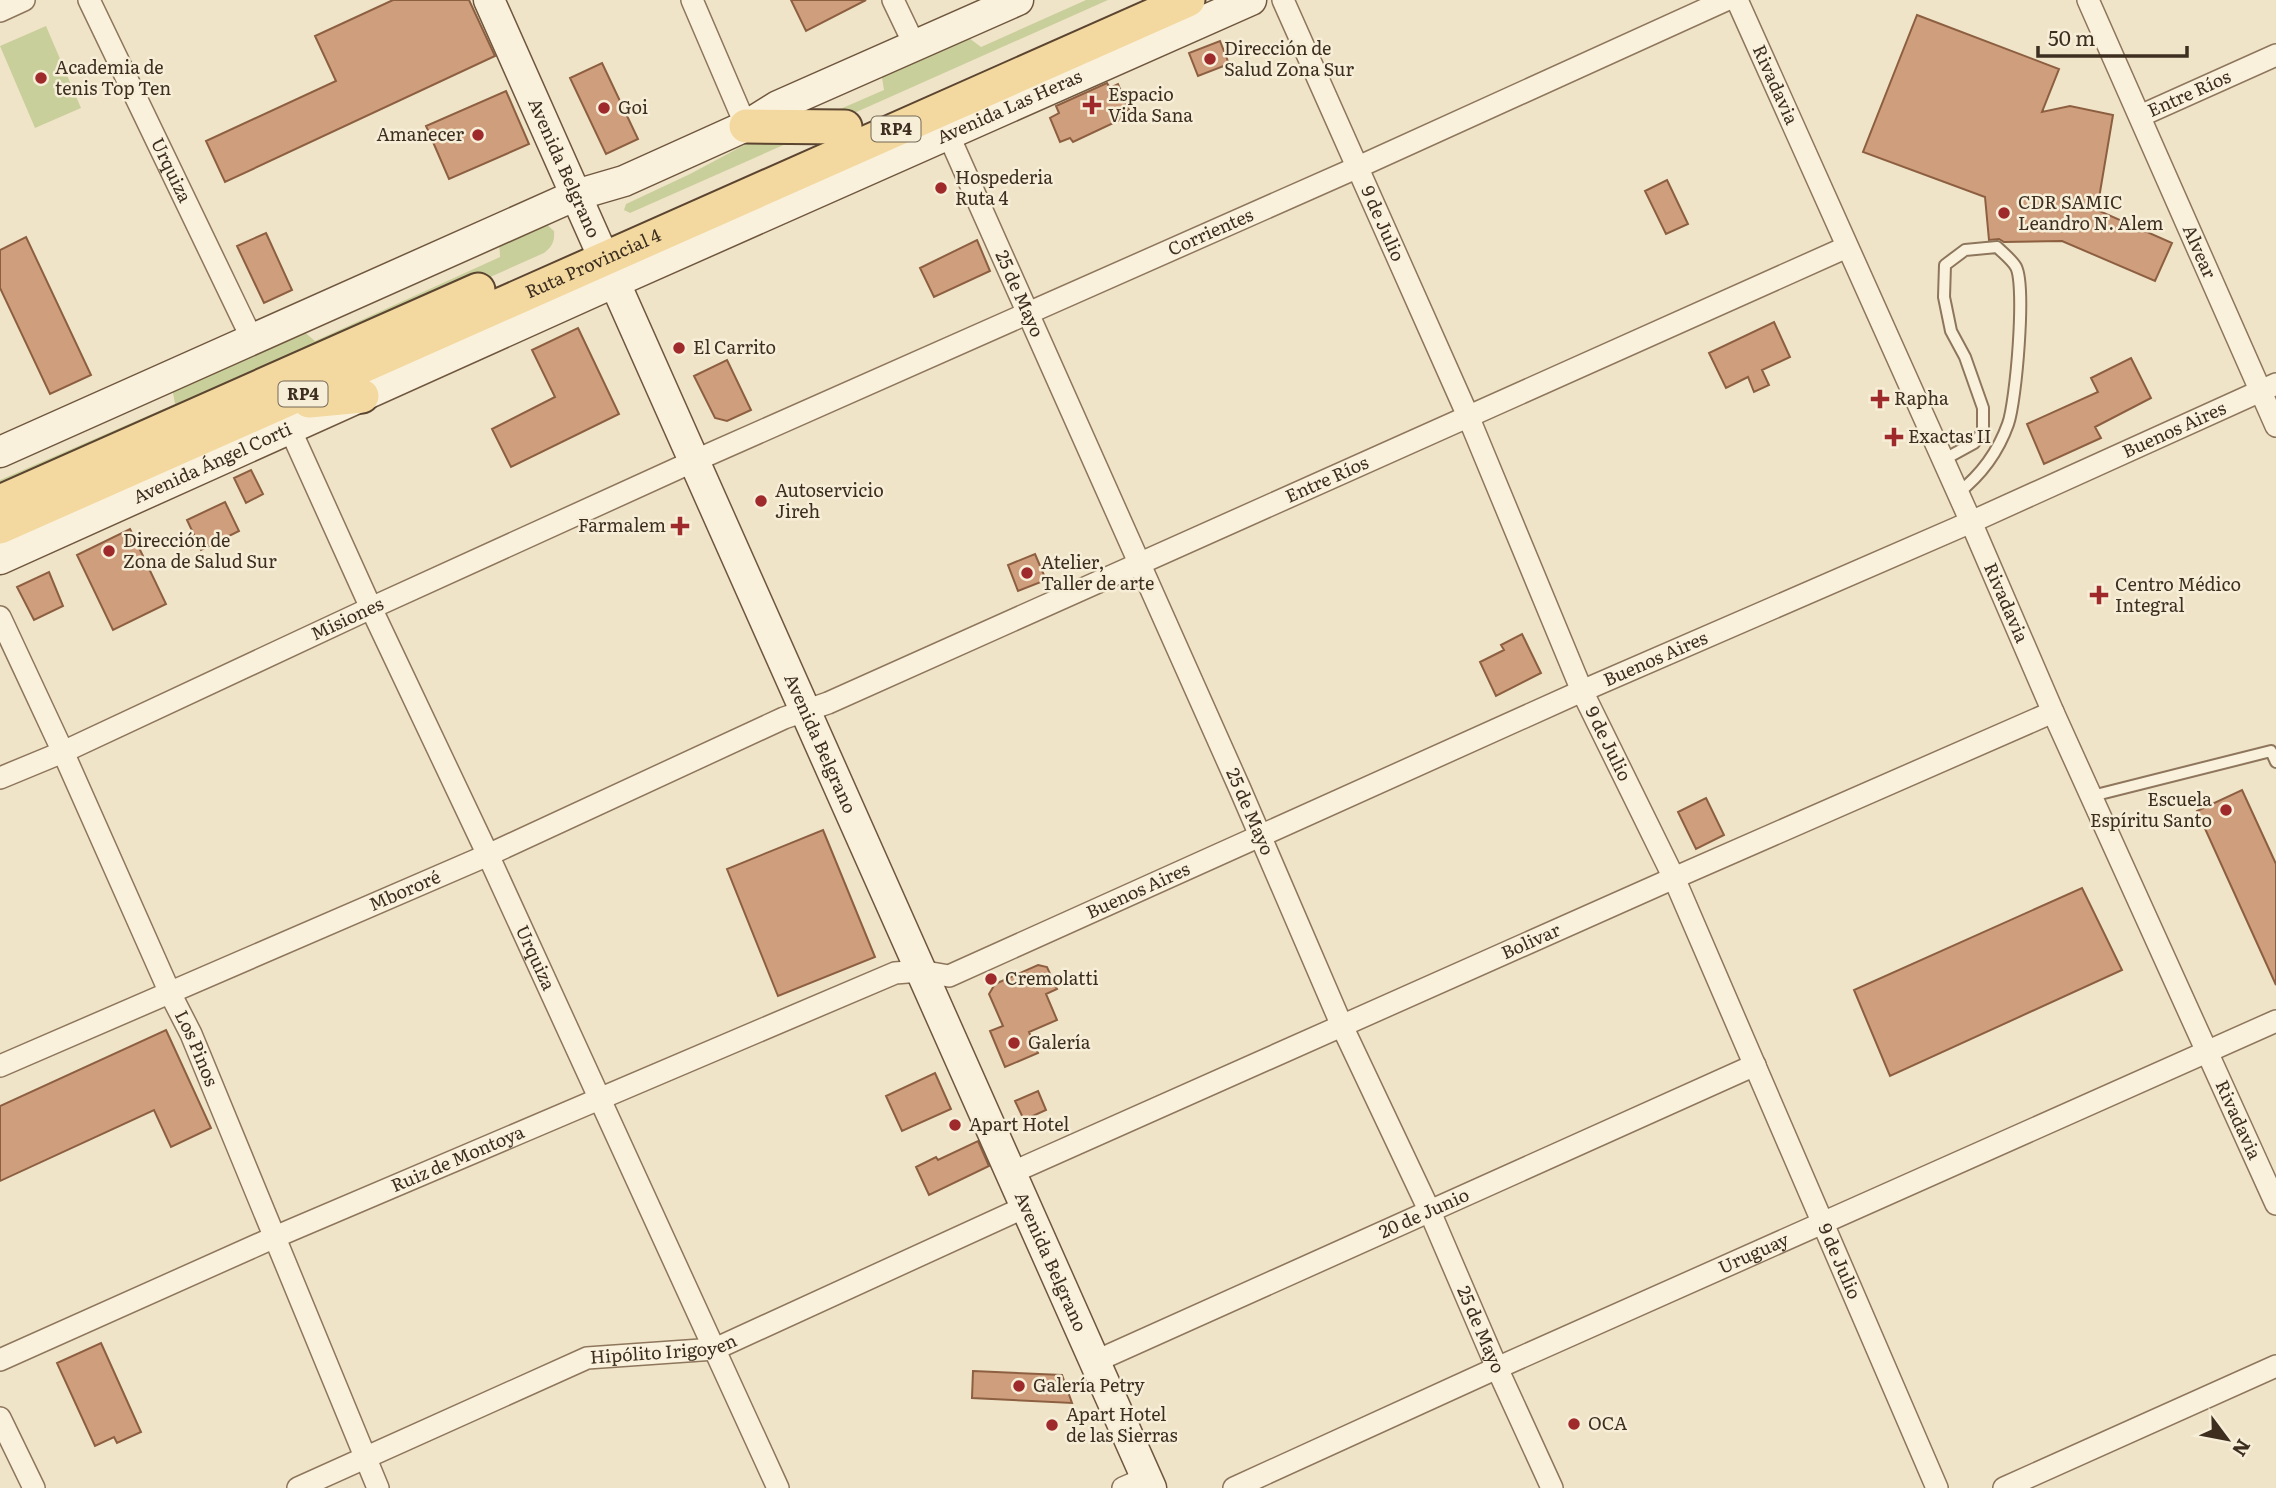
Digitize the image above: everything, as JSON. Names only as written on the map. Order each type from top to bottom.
[{"type":"main road","name":"Avenida Belgrano","points":[[489,0],[1094,1362],[1140,1485]]},
{"type":"main road","points":[[0,452],[576,195],[616,184],[746,126],[778,106],[1018,0]]},
{"type":"main road","name":"Ruta Provincial 4","points":[[0,502],[605,260],[845,127],[1132,0]]},
{"type":"main road","name":"Ruta Provincial 4","points":[[0,527],[286,416],[605,260],[1188,0]]},
{"type":"main road","name":"Avenida Las Heras","points":[[605,260],[948,134],[1251,0]]},
{"type":"main road","points":[[746,126],[845,127]]},
{"type":"main road","points":[[286,416],[362,396],[605,260]]},
{"type":"main road","name":"Avenida Ángel Corti","points":[[0,559],[286,416]]},
{"type":"street","points":[[0,11],[24,0]]},
{"type":"street","name":"Urquiza","points":[[89,0],[252,340]]},
{"type":"street","points":[[692,0],[746,126]]},
{"type":"street","points":[[893,0],[915,46]]},
{"type":"street","name":"9 de Julio","points":[[1283,0],[1468,416],[1582,691],[1674,878],[1937,1488]]},
{"type":"street","name":"Corrientes","points":[[694,461],[1356,168],[1726,0]]},
{"type":"street","name":"Rivadavia","points":[[1737,0],[1971,522],[2053,712],[2276,1205]]},
{"type":"street","name":"Alvear","points":[[2088,0],[2268,388],[2276,426]]},
{"type":"street","name":"Entre Ríos","points":[[2140,116],[2276,55]]},
{"type":"street","name":"25 de Mayo","points":[[948,134],[1029,312],[1342,1026],[1430,1212],[1552,1488]]},
{"type":"street","name":"Entre Ríos","points":[[805,710],[828,704],[1847,247]]},
{"type":"street","name":"Buenos Aires","points":[[920,971],[949,976],[1582,691],[1971,522],[2268,388]]},
{"type":"street","name":"Urquiza","points":[[286,416],[371,607],[488,855],[778,1488]]},
{"type":"street","name":"Misiones","points":[[0,778],[63,752],[371,607],[694,461]]},
{"type":"street","name":"Los Pinos","points":[[0,617],[191,1034],[379,1488]]},
{"type":"street","name":"Mbororé","points":[[0,1066],[488,855],[805,710]]},
{"type":"street","name":"Bolivar","points":[[1011,1173],[2053,712]]},
{"type":"street","name":"Ruiz de Montoya","points":[[0,1360],[275,1237],[895,973],[920,971]]},
{"type":"street","name":"Uruguay","points":[[1234,1488],[2276,1021]]},
{"type":"street","name":"20 de Junio","points":[[1094,1362],[1755,1065]]},
{"type":"street","name":"Hipólito Irigoyen","points":[[298,1488],[587,1358],[715,1349],[1025,1207]]},
{"type":"street","points":[[2004,1488],[2276,1366]]},
{"type":"street","points":[[0,1418],[34,1488]]},
{"type":"lane","points":[[1943,460],[1974,443],[1983,432],[1983,408],[1965,357],[1951,331],[1944,297],[1945,265],[1965,250],[1997,247],[2016,267],[2021,286],[2021,313],[2009,423],[1988,464],[1958,493]]},
{"type":"lane","points":[[2092,796],[2271,751],[2276,762]]},
{"type":"green space","points":[[1086,0],[1108,0],[834,122],[783,117],[805,107],[824,116],[884,90],[881,72],[965,35],[981,47]]},
{"type":"green space","name":"Academia de tenis Top Ten","points":[[46,26],[81,108],[35,128],[0,46]]},
{"type":"green space","points":[[763,135],[788,143],[630,213],[624,210],[626,204]]},
{"type":"green space","points":[[544,222],[554,231],[554,235],[552,244],[544,253],[0,495],[0,480],[175,404],[172,387],[302,330],[315,341],[500,257],[499,239]]},
{"type":"building","points":[[393,0],[469,0],[495,56],[225,182],[206,141],[336,81],[315,36]]},
{"type":"building","points":[[791,0],[866,0],[806,31]]},
{"type":"building","points":[[1917,15],[2059,69],[2042,112],[2070,106],[2113,115],[2097,210],[2172,243],[2155,281],[2062,241],[1989,240],[1985,197],[1863,152]]},
{"type":"building","points":[[1220,41],[1229,64],[1198,76],[1189,53]]},
{"type":"building","name":"Goi","points":[[602,63],[638,139],[606,154],[570,78]]},
{"type":"building","points":[[1107,83],[1110,88],[1118,84],[1129,110],[1122,113],[1124,118],[1073,142],[1070,138],[1060,142],[1050,118],[1059,113],[1056,106]]},
{"type":"building","name":"Amanecer","points":[[506,91],[529,144],[449,179],[426,126]]},
{"type":"building","points":[[1667,180],[1688,224],[1666,234],[1645,191]]},
{"type":"building","points":[[266,233],[292,290],[264,303],[237,246]]},
{"type":"building","points":[[26,237],[91,375],[50,394],[0,288],[0,250]]},
{"type":"building","points":[[977,240],[990,271],[934,297],[920,268]]},
{"type":"building","points":[[1774,322],[1790,357],[1762,370],[1769,385],[1754,392],[1748,377],[1726,388],[1709,353]]},
{"type":"building","points":[[578,328],[619,414],[511,467],[492,429],[555,397],[532,350]]},
{"type":"building","points":[[2131,358],[2151,398],[2095,427],[2101,438],[2044,464],[2027,424],[2098,392],[2091,378]]},
{"type":"building","points":[[727,360],[751,410],[727,421],[715,418],[694,376]]},
{"type":"building","points":[[251,470],[263,494],[246,503],[234,478]]},
{"type":"building","points":[[225,502],[239,531],[201,550],[187,520]]},
{"type":"building","points":[[130,529],[166,604],[113,630],[77,555]]},
{"type":"building","name":"Atelier, Taller de arte","points":[[1035,554],[1046,580],[1018,591],[1008,565]]},
{"type":"building","points":[[49,572],[63,606],[34,620],[17,587]]},
{"type":"building","points":[[1522,634],[1541,673],[1496,696],[1480,662],[1504,650],[1501,645]]},
{"type":"building","points":[[2242,790],[2276,864],[2276,985],[2197,811]]},
{"type":"building","points":[[1706,798],[1724,835],[1696,849],[1678,812]]},
{"type":"building","points":[[823,830],[875,957],[778,996],[727,869]]},
{"type":"building","points":[[2082,888],[2122,970],[1890,1076],[1854,990]]},
{"type":"building","points":[[1038,965],[1047,967],[1057,989],[1046,994],[1057,1020],[1029,1032],[1038,1053],[1005,1067],[990,1031],[1003,1026],[989,994],[995,984]]},
{"type":"building","points":[[166,1030],[211,1128],[171,1147],[154,1110],[0,1181],[0,1106]]},
{"type":"building","points":[[935,1073],[951,1109],[902,1131],[886,1096]]},
{"type":"building","points":[[1038,1091],[1046,1110],[1024,1120],[1015,1101]]},
{"type":"building","points":[[978,1141],[989,1166],[929,1195],[916,1167]]},
{"type":"building","points":[[101,1343],[141,1432],[117,1443],[114,1437],[95,1446],[57,1363]]},
{"type":"building","name":"Galería Petry","points":[[973,1371],[1062,1375],[1072,1403],[972,1398]]},
{"type":"place","name":"Dirección de Salud Zona Sur","points":[[1210,59]]},
{"type":"place","name":"Academia de tenis Top Ten","points":[[41,78]]},
{"type":"place","name":"Espacio Vida Sana","points":[[1092,105]]},
{"type":"place","name":"Goi","points":[[604,108]]},
{"type":"place","name":"Amanecer","points":[[478,135]]},
{"type":"place","name":"Hospederia Ruta 4","points":[[941,188]]},
{"type":"place","name":"CDR SAMIC Leandro N. Alem","points":[[2004,213]]},
{"type":"place","name":"El Carrito","points":[[679,348]]},
{"type":"place","name":"Rapha","points":[[1880,399]]},
{"type":"place","name":"Exactas II","points":[[1894,437]]},
{"type":"place","name":"Autoservicio Jireh","points":[[761,501]]},
{"type":"place","name":"Farmalem","points":[[680,526]]},
{"type":"place","name":"Dirección de Zona de Salud Sur","points":[[109,551]]},
{"type":"place","name":"Atelier, Taller de arte","points":[[1027,573]]},
{"type":"place","name":"Centro Médico Integral","points":[[2099,595]]},
{"type":"place","name":"Escuela Espíritu Santo","points":[[2226,810]]},
{"type":"place","name":"Cremolatti","points":[[991,979]]},
{"type":"place","name":"Galería","points":[[1014,1043]]},
{"type":"place","name":"Apart Hotel","points":[[955,1125]]},
{"type":"place","name":"Galería Petry","points":[[1019,1386]]},
{"type":"place","name":"OCA","points":[[1574,1424]]},
{"type":"place","name":"Apart Hotel de las Sierras","points":[[1052,1425]]}]
